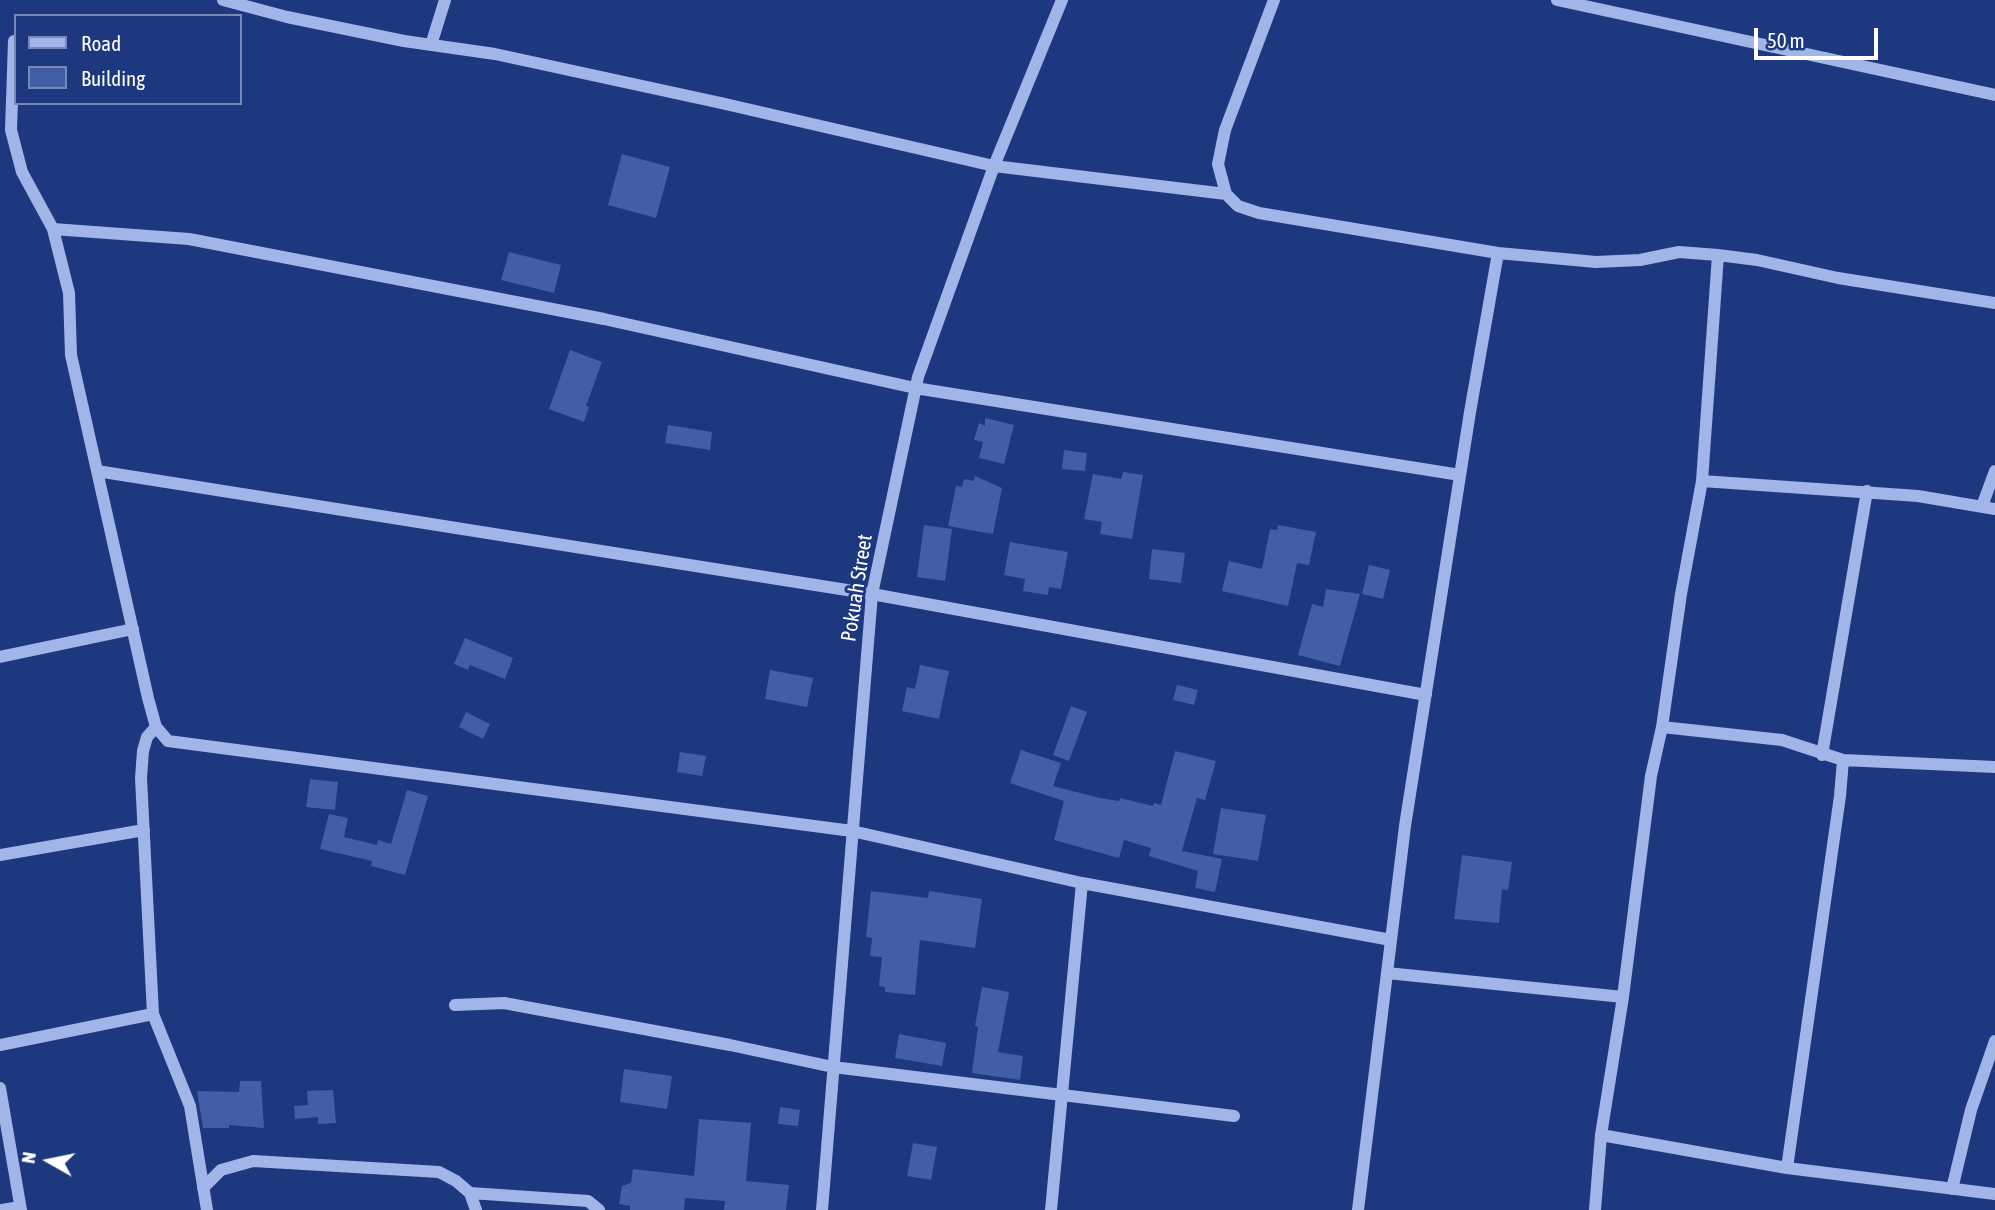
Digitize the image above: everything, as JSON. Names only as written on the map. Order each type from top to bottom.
[{"type":"street","points":[[223,0],[287,17],[431,45],[495,54],[681,94],[994,166],[1226,194]]},
{"type":"street","points":[[431,45],[445,0]]},
{"type":"street","name":"Pokuah Street","points":[[822,1210],[872,594],[915,388],[994,166],[1062,0]]},
{"type":"street","points":[[1274,0],[1225,130],[1218,164],[1226,194],[1238,206],[1259,213],[1498,253],[1596,261],[1640,260],[1679,252],[1718,255],[1757,260],[1838,278],[1995,303]]},
{"type":"street","points":[[1557,0],[1995,95]]},
{"type":"street","points":[[14,41],[11,130],[22,172],[53,229],[69,293],[71,355],[97,471],[156,727],[168,741],[852,831],[1082,883],[1391,940]]},
{"type":"street","points":[[53,229],[189,239],[604,319],[915,388],[1460,475]]},
{"type":"street","points":[[1359,1210],[1405,826],[1498,253]]},
{"type":"street","points":[[1595,1210],[1601,1135],[1623,997],[1651,776],[1662,727],[1681,594],[1702,481],[1718,255]]},
{"type":"street","points":[[97,471],[872,594],[1426,695]]},
{"type":"street","points":[[1702,481],[1867,491],[1989,508],[1995,471]]},
{"type":"street","points":[[1822,755],[1867,491]]},
{"type":"street","points":[[0,657],[133,629]]},
{"type":"street","points":[[156,727],[148,737],[143,751],[141,778],[153,1014],[190,1106],[207,1210]]},
{"type":"street","points":[[1662,727],[1782,740],[1843,760],[1995,767]]},
{"type":"street","points":[[1787,1168],[1843,760]]},
{"type":"street","points":[[0,855],[144,830]]},
{"type":"street","points":[[1051,1210],[1082,883]]},
{"type":"street","points":[[1387,974],[1623,997]]},
{"type":"street","points":[[455,1005],[504,1003],[730,1045],[833,1068],[1234,1116]]},
{"type":"street","points":[[0,1045],[153,1014]]},
{"type":"street","points":[[1952,1189],[1971,1110],[1995,1041]]},
{"type":"street","points":[[0,1088],[20,1208],[2,1210]]},
{"type":"street","points":[[1601,1135],[1787,1168],[1995,1194]]},
{"type":"street","points":[[203,1188],[221,1170],[253,1161],[439,1172],[470,1193],[476,1210]]},
{"type":"street","points":[[470,1193],[588,1201],[599,1210]]},
{"type":"building","points":[[622,154],[670,167],[656,218],[608,205]]},
{"type":"building","points":[[509,252],[561,265],[554,293],[501,280]]},
{"type":"building","points":[[570,350],[602,362],[586,406],[589,407],[584,422],[549,409]]},
{"type":"building","points":[[985,418],[1014,425],[1004,464],[979,458],[983,442],[974,440],[979,423],[985,426]]},
{"type":"building","points":[[668,425],[712,432],[710,450],[665,443]]},
{"type":"building","points":[[1064,450],[1087,453],[1085,471],[1062,469]]},
{"type":"building","points":[[1123,472],[1143,475],[1132,539],[1100,534],[1102,522],[1084,519],[1093,474],[1121,479]]},
{"type":"building","points":[[975,476],[1002,488],[993,534],[948,526],[956,486],[962,487],[964,479],[974,481]]},
{"type":"building","points":[[924,525],[952,529],[945,581],[917,577]]},
{"type":"building","points":[[1278,525],[1316,532],[1309,565],[1297,563],[1288,606],[1222,591],[1229,561],[1262,569],[1270,529],[1277,530]]},
{"type":"building","points":[[1010,542],[1068,552],[1061,589],[1049,587],[1048,595],[1023,591],[1025,579],[1004,575]]},
{"type":"building","points":[[1152,549],[1185,553],[1181,583],[1149,579]]},
{"type":"building","points":[[1369,565],[1390,570],[1383,599],[1362,594]]},
{"type":"building","points":[[1326,589],[1360,594],[1340,666],[1298,655],[1312,604],[1323,607]]},
{"type":"building","points":[[465,638],[513,658],[505,679],[470,665],[468,670],[454,664]]},
{"type":"building","points":[[920,665],[949,671],[939,719],[902,711],[907,687],[915,689]]},
{"type":"building","points":[[770,670],[813,678],[807,707],[765,699]]},
{"type":"building","points":[[1177,685],[1198,690],[1194,705],[1173,700]]},
{"type":"building","points":[[1071,706],[1087,712],[1069,761],[1053,755]]},
{"type":"building","points":[[466,712],[490,724],[483,739],[459,727]]},
{"type":"building","points":[[1021,750],[1061,763],[1053,786],[1100,798],[1119,801],[1120,798],[1153,806],[1154,803],[1161,805],[1175,751],[1216,761],[1205,800],[1197,798],[1182,851],[1222,859],[1215,892],[1195,888],[1198,871],[1149,856],[1151,848],[1124,840],[1119,858],[1054,840],[1064,801],[1010,783]]},
{"type":"building","points":[[680,752],[706,756],[702,776],[677,772]]},
{"type":"building","points":[[310,779],[338,782],[335,810],[306,807]]},
{"type":"building","points":[[407,790],[428,796],[405,875],[371,866],[372,861],[320,849],[329,814],[348,818],[344,837],[377,845],[378,840],[391,844]]},
{"type":"building","points":[[1221,808],[1266,815],[1258,861],[1213,854]]},
{"type":"building","points":[[1462,855],[1512,862],[1508,890],[1502,889],[1499,923],[1454,919]]},
{"type":"building","points":[[871,891],[928,898],[929,891],[982,899],[975,948],[920,940],[915,995],[885,992],[885,987],[879,986],[882,957],[870,956],[872,938],[866,937]]},
{"type":"building","points":[[982,987],[1009,992],[998,1052],[1023,1056],[1020,1080],[972,1073],[978,1027],[975,1026]]},
{"type":"building","points":[[899,1034],[946,1043],[942,1066],[895,1058]]},
{"type":"building","points":[[624,1069],[672,1076],[667,1109],[620,1102]]},
{"type":"building","points":[[240,1081],[261,1081],[264,1128],[229,1125],[229,1128],[203,1128],[197,1091],[239,1092]]},
{"type":"building","points":[[333,1090],[336,1123],[318,1124],[318,1117],[295,1119],[294,1106],[308,1105],[307,1091]]},
{"type":"building","points":[[780,1107],[800,1110],[798,1126],[778,1124]]},
{"type":"building","points":[[699,1119],[751,1123],[746,1181],[789,1185],[786,1210],[724,1210],[725,1201],[685,1198],[684,1210],[630,1210],[630,1206],[619,1204],[622,1186],[631,1183],[633,1169],[694,1176]]},
{"type":"building","points":[[913,1143],[937,1147],[931,1180],[907,1176]]}]
